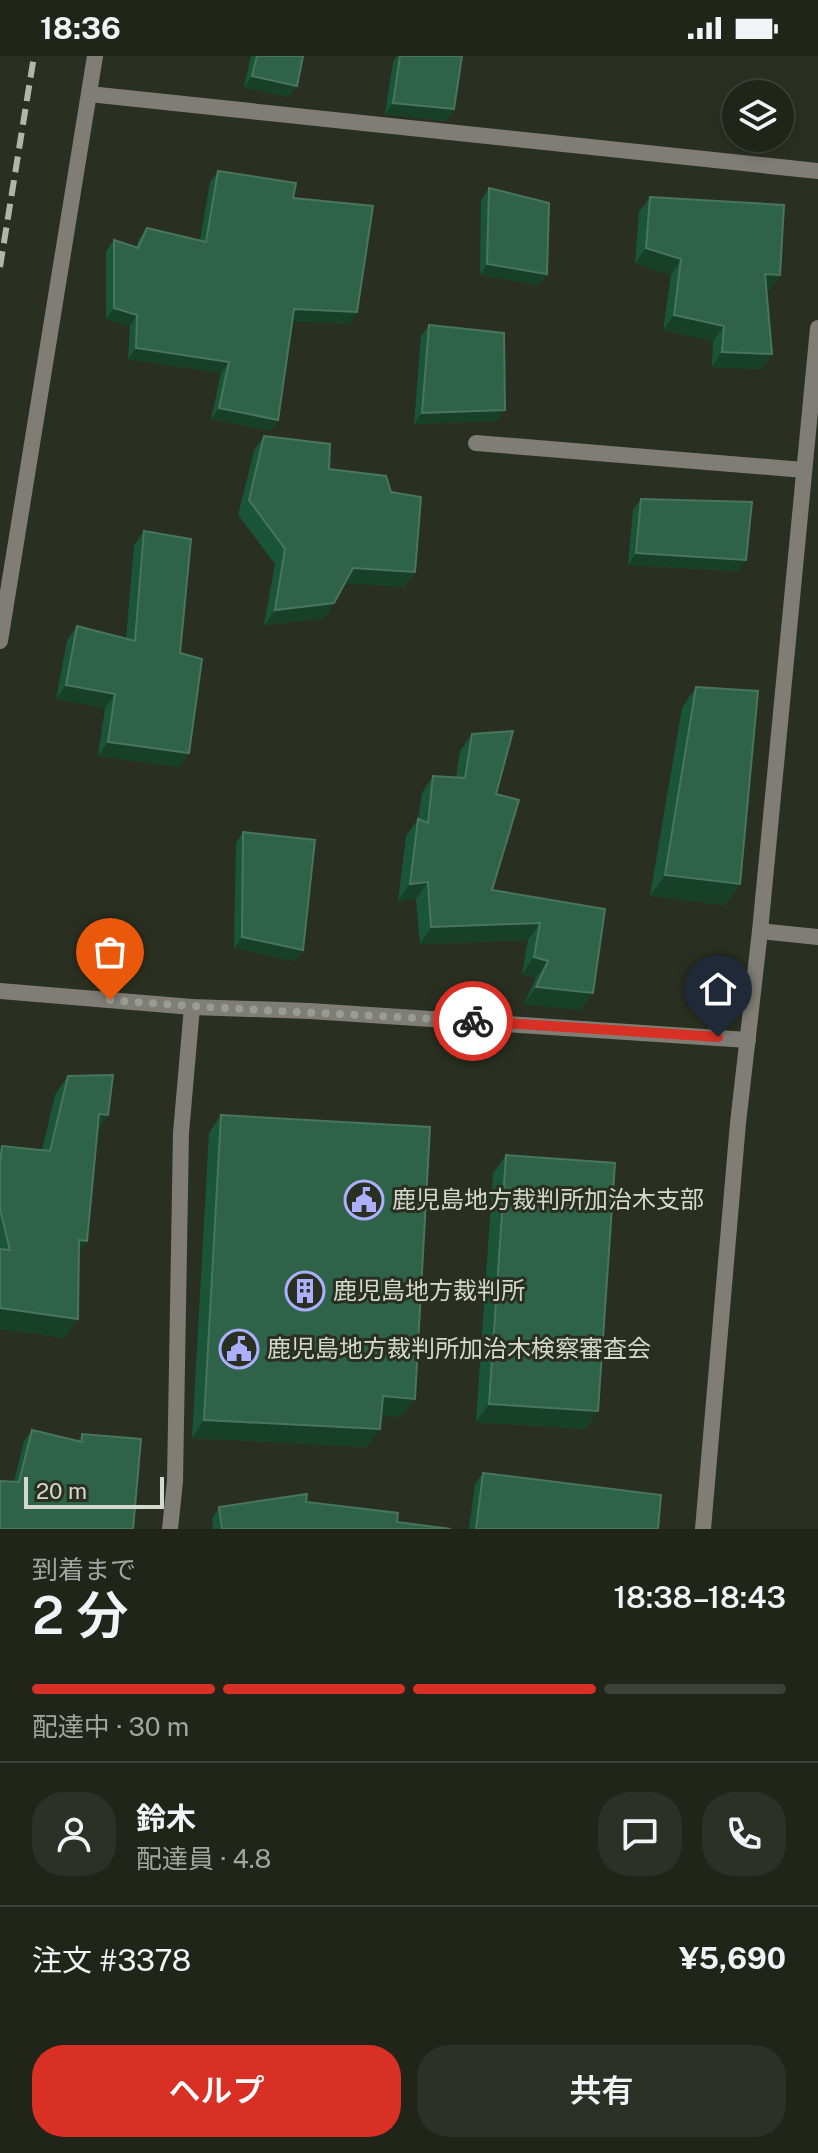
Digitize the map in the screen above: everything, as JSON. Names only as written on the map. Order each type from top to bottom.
[{"type":"street","points":[[0,641],[95,56]]},
{"type":"street","points":[[89,94],[818,171]]},
{"type":"street","points":[[703,1529],[737,1138],[818,328]]},
{"type":"street","points":[[476,443],[804,470]]},
{"type":"street","points":[[760,931],[818,937]]},
{"type":"street","points":[[0,991],[192,1007],[310,1011],[748,1040]]},
{"type":"street","points":[[170,1529],[175,1481],[181,1133],[192,1007]]},
{"type":"building","points":[[257,56],[303,56],[297,86],[252,76]]},
{"type":"building","points":[[400,56],[462,56],[454,109],[393,103]]},
{"type":"building","points":[[218,171],[296,183],[293,198],[373,206],[357,312],[294,309],[278,420],[219,408],[229,362],[136,348],[137,315],[114,308],[114,240],[138,248],[147,228],[206,242]]},
{"type":"building","points":[[489,188],[549,203],[547,274],[487,264]]},
{"type":"building","points":[[650,197],[784,205],[780,275],[765,274],[772,354],[722,352],[724,326],[674,315],[681,259],[646,248]]},
{"type":"building","points":[[429,325],[504,333],[505,410],[422,413]]},
{"type":"building","points":[[264,436],[330,444],[329,469],[386,476],[391,492],[421,497],[415,572],[353,568],[334,603],[275,610],[285,549],[249,500]]},
{"type":"building","points":[[641,499],[752,502],[746,560],[636,553]]},
{"type":"building","points":[[144,531],[191,539],[180,653],[202,659],[189,753],[108,742],[115,694],[66,685],[77,626],[135,641]]},
{"type":"building","points":[[696,687],[758,691],[740,884],[665,875]]},
{"type":"building","points":[[513,731],[496,794],[519,800],[492,890],[605,909],[593,993],[536,987],[548,961],[534,957],[540,923],[431,927],[428,882],[410,884],[418,819],[428,823],[433,776],[465,778],[472,734]]},
{"type":"building","points":[[243,832],[315,840],[303,950],[242,937]]},
{"type":"building","points":[[113,1075],[108,1115],[99,1114],[87,1241],[79,1240],[78,1319],[0,1308],[0,1249],[10,1250],[0,1209],[2,1146],[50,1151],[68,1076]]},
{"type":"building","name":"鹿児島地方裁判所","points":[[221,1115],[430,1127],[415,1399],[383,1396],[380,1429],[204,1420]]},
{"type":"building","points":[[506,1155],[615,1163],[598,1411],[489,1404]]},
{"type":"building","points":[[32,1430],[82,1442],[82,1434],[141,1439],[133,1529],[0,1529],[0,1481],[19,1482]]},
{"type":"building","points":[[483,1473],[661,1495],[658,1529],[476,1529]]},
{"type":"building","points":[[307,1494],[306,1502],[398,1513],[397,1522],[451,1529],[222,1529],[219,1507]]},
{"type":"railway","points":[[0,267],[34,56]]},
{"type":"way so far","points":[[110,1000],[473,1021]]},
{"type":"place","name":"鹿児島地方裁判所加治木支部","points":[[364,1200]]},
{"type":"place","name":"鹿児島地方裁判所","points":[[305,1291]]},
{"type":"place","name":"鹿児島地方裁判所加治木検察審査会","points":[[239,1349]]},
{"type":"route","points":[[473,1021],[718,1037]]}]
